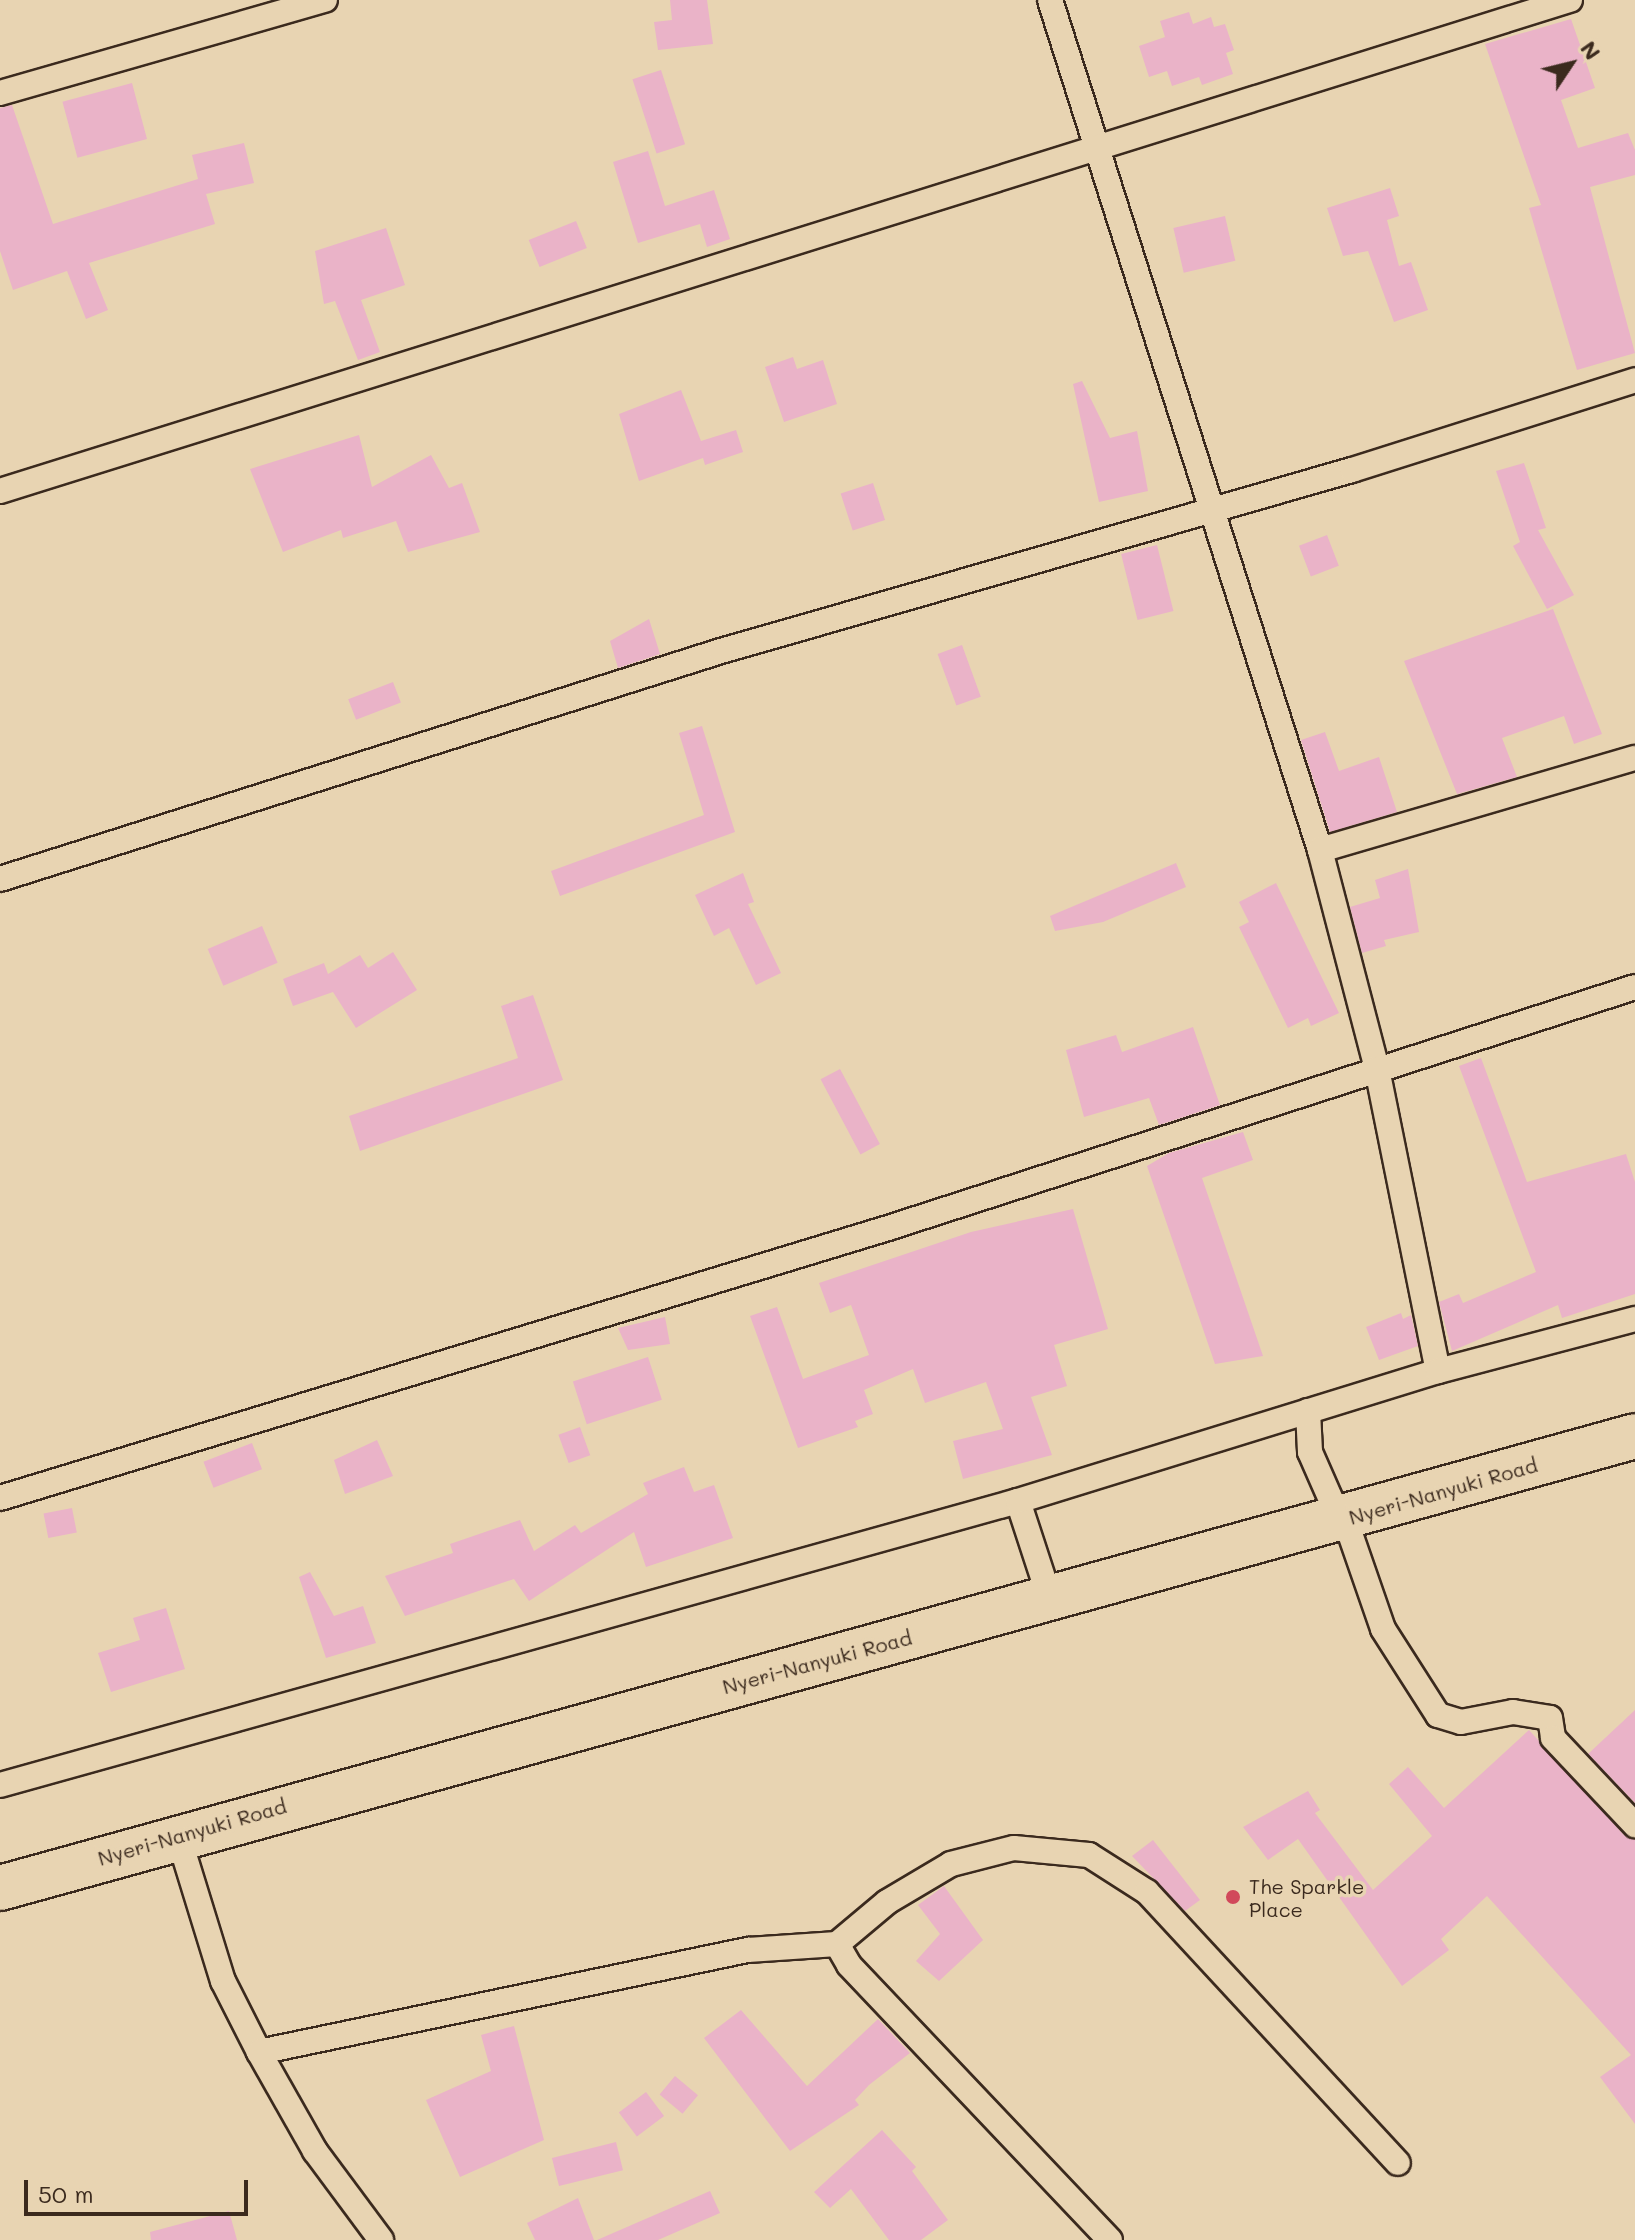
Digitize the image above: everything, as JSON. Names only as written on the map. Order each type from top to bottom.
[{"type":"highway","name":"Nyeri-Nanyuki Road","points":[[3,1877],[178,1835],[1050,1599],[1345,1525],[1635,1436]]},
{"type":"street","points":[[0,93],[325,0]]},
{"type":"street","points":[[1050,0],[1320,850],[1377,1069],[1438,1371]]},
{"type":"street","points":[[0,491],[1570,0]]},
{"type":"street","points":[[0,879],[736,647],[1211,510],[1635,380]]},
{"type":"street","points":[[1320,850],[1635,758]]},
{"type":"street","points":[[0,1498],[873,1233],[1635,987]]},
{"type":"street","points":[[0,1785],[1018,1501],[1438,1371],[1635,1319]]},
{"type":"street","points":[[1308,1411],[1310,1452],[1345,1525],[1383,1629],[1438,1715],[1461,1722],[1513,1712],[1550,1718],[1553,1738],[1635,1825]]},
{"type":"street","points":[[1018,1501],[1050,1599]]},
{"type":"street","points":[[178,1835],[218,1966],[259,2052],[315,2151],[381,2240]]},
{"type":"street","points":[[259,2052],[748,1950],[837,1944],[887,1902],[951,1864],[1014,1848],[1089,1855],[1147,1892],[1398,2163]]},
{"type":"street","points":[[837,1944],[849,1965],[1110,2240]]},
{"type":"building","points":[[670,0],[707,0],[713,44],[658,50],[654,22],[672,20]]},
{"type":"building","points":[[1189,12],[1193,24],[1211,17],[1214,27],[1225,24],[1234,50],[1226,53],[1233,74],[1202,85],[1199,77],[1172,86],[1167,71],[1149,77],[1139,46],[1165,37],[1160,21]]},
{"type":"building","points":[[1571,19],[1595,88],[1561,100],[1578,148],[1628,133],[1635,150],[1635,175],[1590,187],[1635,353],[1577,370],[1529,208],[1541,205],[1485,44]]},
{"type":"building","points":[[661,70],[685,144],[657,153],[632,79]]},
{"type":"building","points":[[132,83],[147,139],[77,158],[62,102]]},
{"type":"building","points":[[12,105],[53,224],[198,179],[192,155],[244,143],[254,183],[206,194],[215,224],[89,263],[108,310],[86,319],[67,271],[13,290],[0,251],[0,108]]},
{"type":"building","points":[[648,151],[665,206],[714,190],[730,239],[707,247],[700,224],[638,243],[613,162]]},
{"type":"building","points":[[1390,188],[1399,216],[1387,220],[1399,266],[1411,262],[1428,310],[1394,322],[1368,251],[1343,256],[1327,208]]},
{"type":"building","points":[[1225,216],[1235,261],[1184,273],[1173,228]]},
{"type":"building","points":[[576,221],[587,248],[540,267],[529,240]]},
{"type":"building","points":[[386,228],[405,285],[361,300],[380,352],[358,360],[335,301],[324,304],[315,251]]},
{"type":"building","points":[[793,357],[797,369],[823,360],[837,404],[784,422],[765,367]]},
{"type":"building","points":[[1082,381],[1110,438],[1137,431],[1148,491],[1099,502],[1073,384]]},
{"type":"building","points":[[681,390],[701,441],[736,430],[743,452],[705,465],[703,458],[639,481],[619,414]]},
{"type":"building","points":[[359,435],[372,487],[431,455],[449,488],[462,483],[480,532],[408,552],[396,521],[343,538],[341,530],[283,552],[250,469]]},
{"type":"building","points":[[1524,463],[1546,528],[1538,530],[1574,595],[1547,609],[1513,546],[1520,542],[1496,471]]},
{"type":"building","points":[[873,483],[885,520],[853,531],[841,494]]},
{"type":"building","points":[[1327,535],[1339,566],[1311,577],[1299,546]]},
{"type":"building","points":[[1157,545],[1173,611],[1138,620],[1121,554]]},
{"type":"building","points":[[1553,609],[1602,734],[1574,744],[1564,716],[1502,738],[1517,777],[1457,794],[1404,661]]},
{"type":"building","points":[[649,619],[660,654],[618,668],[610,641]]},
{"type":"building","points":[[962,645],[981,697],[956,706],[938,654]]},
{"type":"building","points":[[393,682],[401,703],[356,720],[348,699]]},
{"type":"building","points":[[702,726],[735,832],[560,896],[551,871],[704,815],[679,733]]},
{"type":"building","points":[[1325,732],[1339,771],[1379,757],[1397,812],[1330,832],[1301,740]]},
{"type":"building","points":[[1176,863],[1186,887],[1103,922],[1055,931],[1050,916]]},
{"type":"building","points":[[1408,869],[1419,932],[1384,940],[1386,946],[1362,953],[1350,907],[1380,898],[1375,880]]},
{"type":"building","points":[[743,873],[754,902],[748,904],[781,973],[756,985],[729,928],[714,936],[695,895]]},
{"type":"building","points":[[1276,883],[1339,1013],[1311,1026],[1308,1018],[1288,1028],[1239,927],[1249,922],[1239,902]]},
{"type":"building","points":[[262,926],[278,963],[223,986],[208,949]]},
{"type":"building","points":[[393,952],[417,990],[356,1028],[333,992],[293,1006],[283,979],[324,963],[328,974],[360,955],[368,968]]},
{"type":"building","points":[[533,995],[563,1080],[360,1151],[349,1116],[518,1058],[501,1006]]},
{"type":"building","points":[[1193,1027],[1220,1105],[1159,1125],[1149,1098],[1084,1117],[1066,1050],[1116,1035],[1122,1052]]},
{"type":"building","points":[[1481,1058],[1527,1182],[1626,1154],[1635,1182],[1635,1294],[1562,1318],[1558,1305],[1452,1351],[1439,1302],[1459,1294],[1463,1303],[1536,1272],[1459,1066]]},
{"type":"building","points":[[840,1069],[880,1144],[860,1154],[821,1079]]},
{"type":"building","points":[[1243,1132],[1253,1160],[1202,1178],[1263,1356],[1215,1364],[1147,1166],[1169,1153]]},
{"type":"building","points":[[1073,1209],[1108,1329],[1054,1345],[1067,1386],[1031,1397],[1052,1455],[963,1479],[953,1441],[1003,1429],[986,1382],[925,1403],[913,1369],[864,1390],[873,1414],[855,1421],[858,1427],[798,1448],[750,1316],[777,1307],[803,1379],[869,1355],[851,1305],[830,1313],[819,1283],[971,1232]]},
{"type":"building","points":[[1401,1313],[1403,1319],[1411,1315],[1418,1346],[1379,1360],[1366,1327]]},
{"type":"building","points":[[665,1317],[670,1344],[628,1350],[618,1328]]},
{"type":"building","points":[[648,1357],[662,1400],[587,1424],[573,1381]]},
{"type":"building","points":[[580,1427],[590,1455],[569,1463],[558,1435]]},
{"type":"building","points":[[377,1440],[393,1476],[345,1494],[334,1460]]},
{"type":"building","points":[[252,1443],[262,1469],[213,1488],[203,1462]]},
{"type":"building","points":[[684,1467],[694,1492],[714,1485],[733,1538],[646,1567],[634,1532],[529,1601],[514,1579],[405,1616],[385,1576],[453,1553],[450,1544],[520,1520],[534,1551],[575,1525],[581,1533],[648,1494],[643,1483]]},
{"type":"building","points":[[72,1508],[77,1533],[48,1538],[44,1514]]},
{"type":"building","points":[[310,1572],[334,1616],[363,1606],[376,1643],[326,1658],[299,1577]]},
{"type":"building","points":[[166,1608],[185,1669],[111,1692],[98,1653],[140,1640],[133,1618]]},
{"type":"building","points":[[1635,1710],[1635,1803],[1588,1754]]},
{"type":"building","points":[[1529,1730],[1624,1835],[1635,1840],[1635,2124],[1600,2077],[1631,2055],[1487,1896],[1441,1939],[1449,1950],[1402,1986],[1298,1839],[1268,1860],[1243,1827],[1308,1791],[1320,1810],[1315,1813],[1373,1890],[1432,1836],[1389,1784],[1408,1767],[1444,1808]]},
{"type":"building","points":[[1153,1840],[1200,1900],[1185,1911],[1132,1856]]},
{"type":"building","points":[[944,1886],[983,1940],[939,1981],[916,1961],[940,1934],[918,1905]]},
{"type":"building","points":[[741,2010],[807,2086],[878,2019],[910,2053],[869,2085],[855,2100],[859,2105],[790,2151],[704,2038]]},
{"type":"building","points":[[514,2026],[544,2140],[460,2177],[426,2100],[491,2071],[481,2035]]},
{"type":"building","points":[[675,2076],[698,2095],[683,2114],[660,2094]]},
{"type":"building","points":[[646,2092],[664,2116],[637,2136],[619,2112]]},
{"type":"building","points":[[882,2130],[916,2167],[912,2171],[948,2220],[921,2240],[889,2240],[851,2189],[830,2208],[814,2192]]},
{"type":"building","points":[[616,2142],[623,2170],[559,2186],[552,2158]]},
{"type":"building","points":[[710,2191],[720,2213],[658,2240],[597,2240]]},
{"type":"building","points":[[578,2198],[594,2240],[535,2240],[527,2223]]},
{"type":"building","points":[[229,2211],[237,2240],[151,2240],[150,2232]]},
{"type":"place","name":"The Sparkle Place","points":[[1233,1897]]}]
